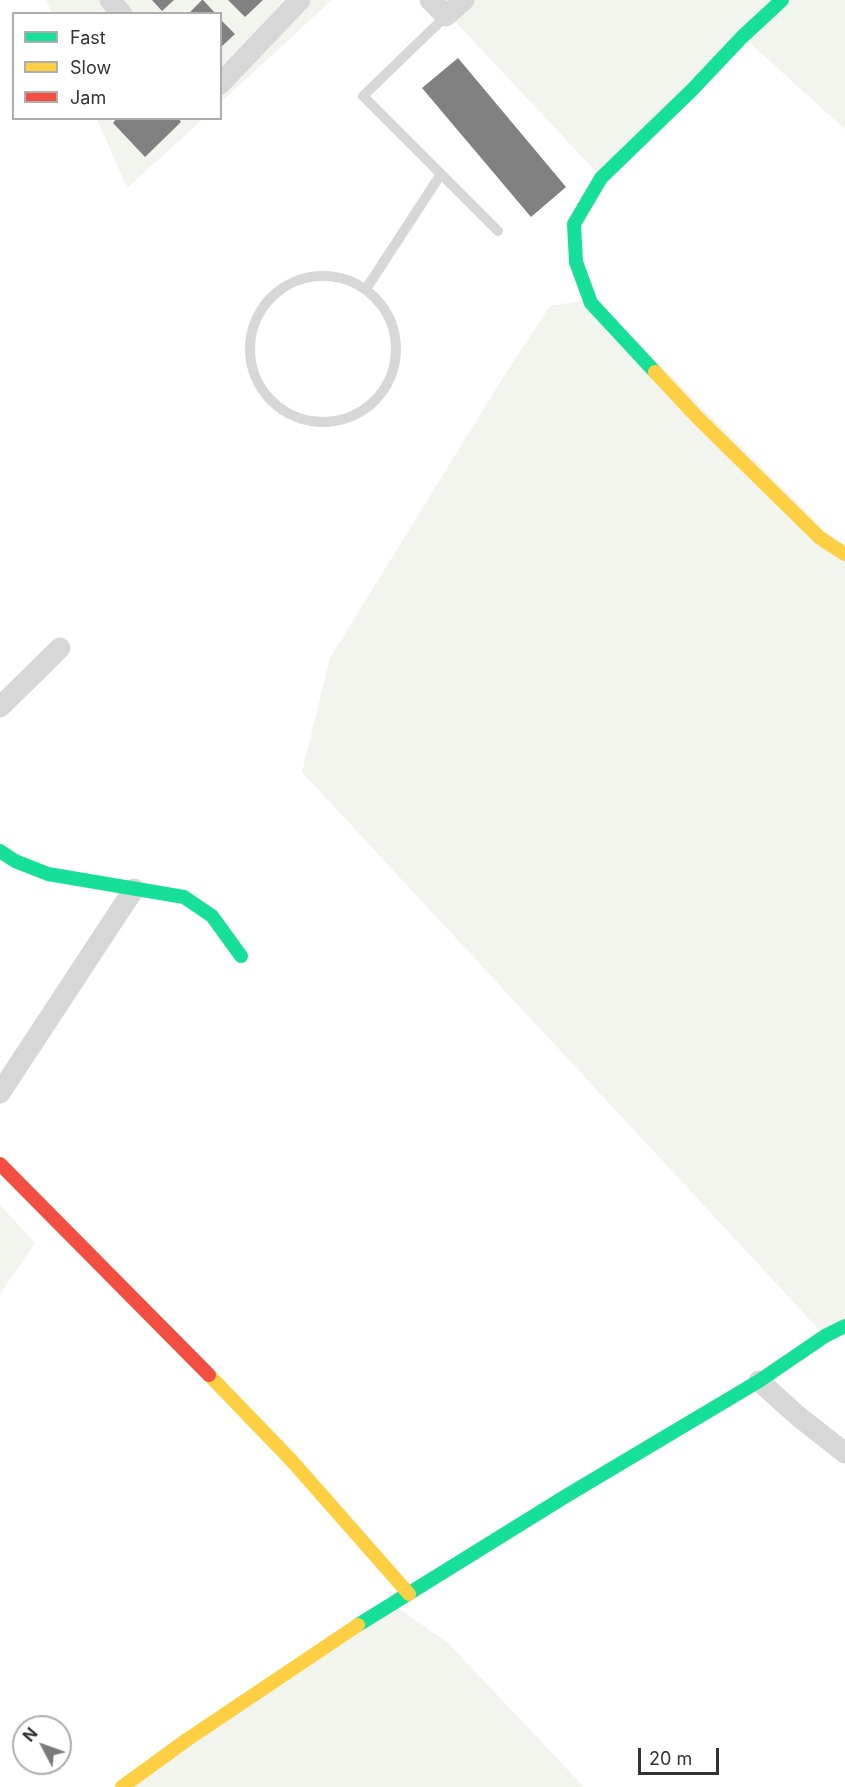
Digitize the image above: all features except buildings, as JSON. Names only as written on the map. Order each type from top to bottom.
[{"type":"street","points":[[110,0],[120,12]]},
{"type":"street","points":[[222,82],[300,0]]},
{"type":"street","points":[[430,0],[446,16],[464,0]]},
{"type":"street","points":[[773,3],[692,90],[601,178],[574,224],[576,262],[591,303],[697,417],[820,538],[845,554]]},
{"type":"street","points":[[0,707],[60,648]]},
{"type":"street","points":[[0,851],[15,861],[48,874],[184,897],[212,916],[242,956]]},
{"type":"street","points":[[0,1094],[134,889]]},
{"type":"street","points":[[0,1164],[292,1461],[409,1594]]},
{"type":"street","points":[[122,1787],[325,1646],[759,1381],[825,1336],[845,1326]]},
{"type":"street","points":[[759,1381],[798,1416],[845,1453]]},
{"type":"lane","points":[[446,16],[363,96],[498,231]]},
{"type":"lane","points":[[366,289],[441,174]]},
{"type":"lane","points":[[320,276],[344,279],[366,289],[383,306],[393,328],[397,352],[392,375],[380,396],[361,412],[339,421],[315,423],[292,416],[272,402],[258,383],[250,360],[251,336],[260,313],[276,294],[296,282],[320,276]]},
{"type":"shaded area","points":[[46,0],[332,0],[222,101],[222,12],[52,12]]},
{"type":"shaded area","points":[[435,0],[845,0],[845,129],[743,37],[601,177]]},
{"type":"shaded area","points":[[97,120],[202,120],[127,188]]},
{"type":"shaded area","points":[[594,299],[845,551],[845,1326],[825,1336],[302,772],[330,658],[509,368],[550,306]]},
{"type":"shaded area","points":[[0,1205],[35,1243],[0,1294]]},
{"type":"shaded area","points":[[392,1604],[448,1643],[584,1787],[119,1787]]},
{"type":"traffic: fast","points":[[655,372],[591,303],[576,262],[574,224],[601,178],[782,0]]},
{"type":"traffic: fast","points":[[0,851],[15,861],[48,874],[184,897],[212,916],[241,956]]},
{"type":"traffic: fast","points":[[358,1625],[566,1496],[759,1381],[825,1336],[845,1326]]},
{"type":"traffic: slow","points":[[655,372],[697,417],[820,538],[845,554]]},
{"type":"traffic: slow","points":[[209,1375],[292,1461],[409,1594]]},
{"type":"traffic: slow","points":[[122,1787],[188,1739],[358,1625]]},
{"type":"traffic: jam","points":[[0,1164],[209,1375]]}]
